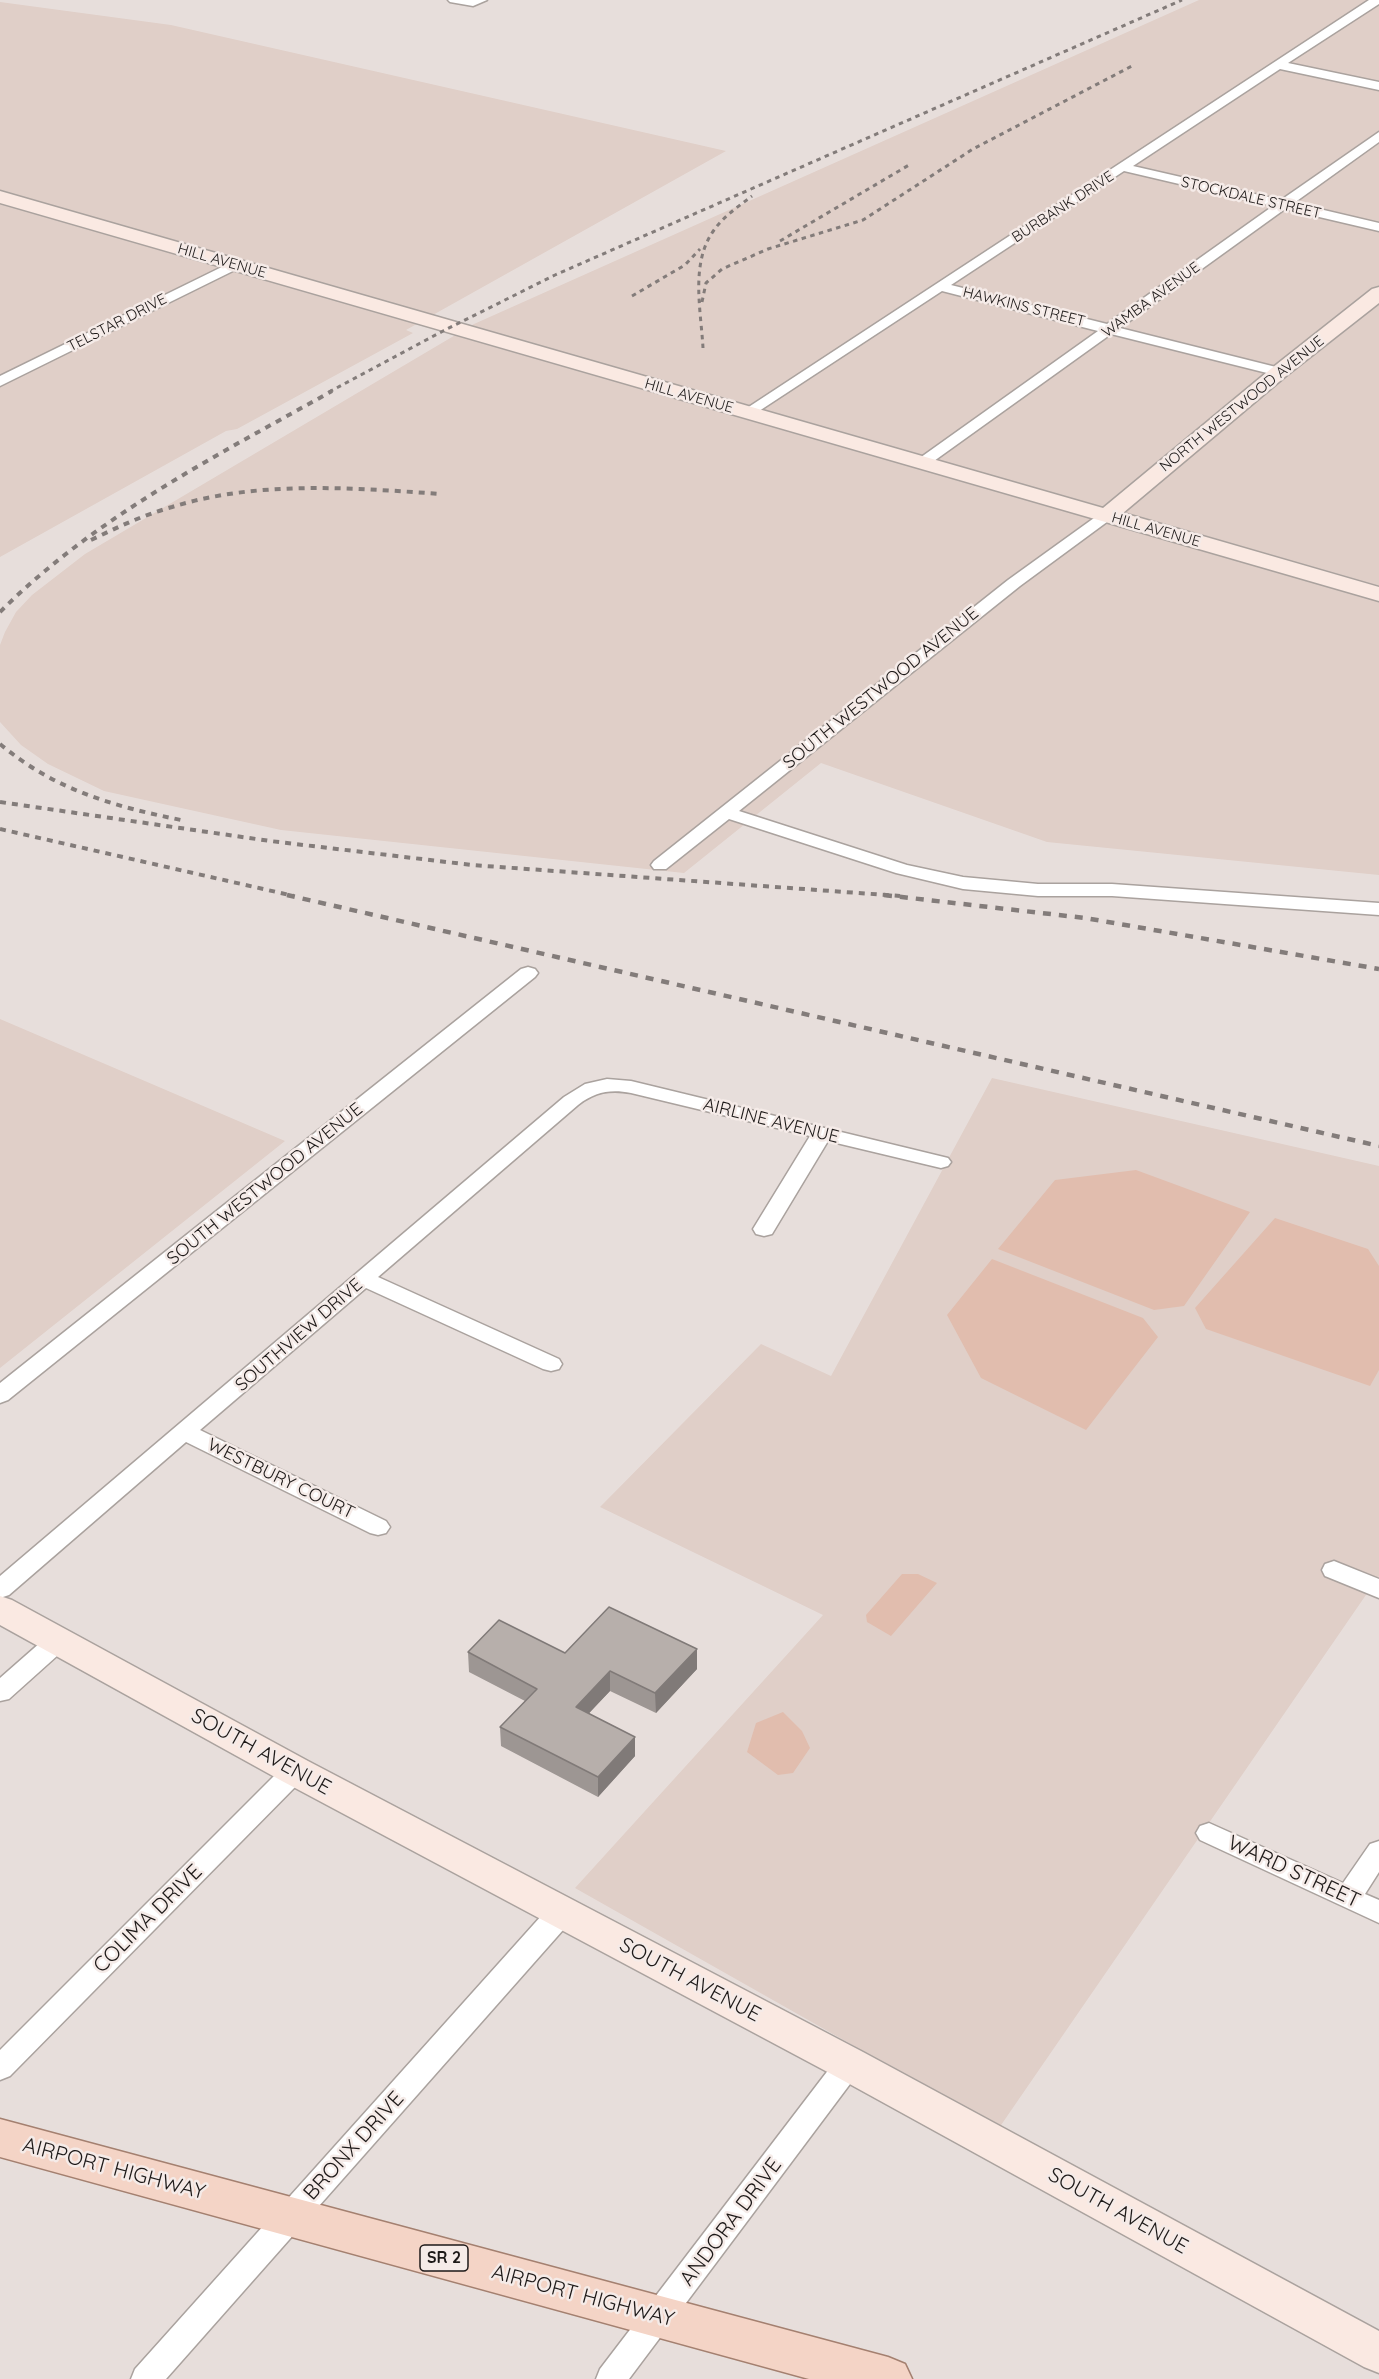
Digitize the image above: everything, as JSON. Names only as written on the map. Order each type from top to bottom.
[{"type":"main road","name":"HILL AVENUE","points":[[0,197],[1379,594]]},
{"type":"main road","name":"NORTH WESTWOOD AVENUE","points":[[1106,516],[1279,372],[1379,293]]},
{"type":"main road","name":"SOUTH AVENUE","points":[[0,1610],[561,1913],[849,2064],[1379,2353]]},
{"type":"main road","name":"AIRPORT HIGHWAY","points":[[0,2138],[888,2379]]},
{"type":"street","points":[[454,0],[473,3],[481,0]]},
{"type":"street","name":"BURBANK DRIVE","points":[[748,412],[1377,0]]},
{"type":"street","points":[[1280,64],[1379,86]]},
{"type":"street","name":"WAMBA AVENUE","points":[[922,463],[1379,136]]},
{"type":"street","name":"STOCKDALE STREET","points":[[1123,167],[1379,227]]},
{"type":"street","name":"TELSTAR DRIVE","points":[[0,382],[234,265]]},
{"type":"street","name":"HAWKINS STREET","points":[[942,287],[1279,372]]},
{"type":"street","name":"SOUTH WESTWOOD AVENUE","points":[[660,865],[1014,583],[1106,516]]},
{"type":"street","points":[[726,812],[902,869],[963,883],[1038,890],[1112,890],[1379,909]]},
{"type":"street","name":"SOUTH WESTWOOD AVENUE","points":[[0,1395],[528,973]]},
{"type":"street","name":"AIRLINE AVENUE","points":[[600,1086],[611,1084],[631,1087],[942,1162]]},
{"type":"street","name":"SOUTHVIEW DRIVE","points":[[0,1589],[579,1094],[600,1086]]},
{"type":"street","points":[[764,1229],[822,1133]]},
{"type":"street","points":[[364,1279],[551,1364]]},
{"type":"street","name":"WESTBURY COURT","points":[[185,1432],[378,1527]]},
{"type":"street","points":[[1334,1570],[1379,1589]]},
{"type":"street","points":[[0,1692],[58,1641]]},
{"type":"street","name":"COLIMA DRIVE","points":[[0,2067],[296,1771]]},
{"type":"street","name":"WARD STREET","points":[[1209,1833],[1379,1912]]},
{"type":"street","points":[[1348,1897],[1379,1851]]},
{"type":"street","name":"BRONX DRIVE","points":[[146,2379],[561,1913]]},
{"type":"street","name":"ANDORA DRIVE","points":[[611,2379],[849,2064]]},
{"type":"shaded area","points":[[1199,0],[1379,0],[1379,875],[1047,842],[821,763],[684,873],[281,830],[104,791],[48,764],[21,745],[0,722],[0,645],[5,632],[16,612],[32,595],[85,554],[474,324]]},
{"type":"shaded area","points":[[0,2],[171,25],[726,151],[406,330],[413,333],[237,429],[226,431],[0,557]]},
{"type":"shaded area","points":[[0,1019],[285,1141],[0,1368]]},
{"type":"shaded area","points":[[992,1078],[1379,1166],[1379,1576],[999,2128],[575,1888],[823,1615],[600,1507],[761,1344],[831,1376]]},
{"type":"shaded area","points":[[1136,1170],[1250,1212],[1184,1306],[1154,1310],[998,1249],[1055,1180]]},
{"type":"shaded area","points":[[1275,1218],[1368,1249],[1379,1266],[1379,1370],[1370,1386],[1206,1329],[1195,1308]]},
{"type":"shaded area","points":[[992,1259],[1143,1318],[1158,1337],[1086,1430],[981,1378],[947,1315]]},
{"type":"shaded area","points":[[902,1574],[918,1574],[937,1583],[891,1636],[867,1622],[866,1615]]},
{"type":"shaded area","points":[[783,1712],[802,1731],[810,1748],[793,1773],[778,1775],[747,1752],[756,1723]]},
{"type":"building","points":[[609,1607],[697,1649],[655,1693],[610,1671],[576,1707],[635,1737],[598,1777],[500,1727],[537,1689],[468,1652],[499,1620],[565,1653]]},
{"type":"railway","points":[[329,392],[555,275],[1182,0]]},
{"type":"railway","points":[[702,302],[706,283],[722,269],[768,249],[863,220],[973,149],[1132,66]]},
{"type":"railway","points":[[780,241],[909,165]]},
{"type":"railway","points":[[703,348],[699,303],[699,272],[702,257],[718,225],[752,196]]},
{"type":"railway","points":[[632,296],[685,265],[700,249]]},
{"type":"railway","points":[[0,612],[37,578],[116,517],[201,464],[332,391]]},
{"type":"railway","points":[[91,540],[161,510],[205,498],[238,493],[272,489],[340,488],[442,494]]},
{"type":"railway","points":[[0,744],[43,774],[88,795],[135,810],[186,821]]},
{"type":"railway","points":[[0,802],[270,841],[472,865],[900,896]]},
{"type":"railway","points":[[0,829],[294,896]]},
{"type":"railway","points":[[287,895],[1379,1146]]},
{"type":"railway","points":[[884,895],[1085,918],[1379,969]]}]
